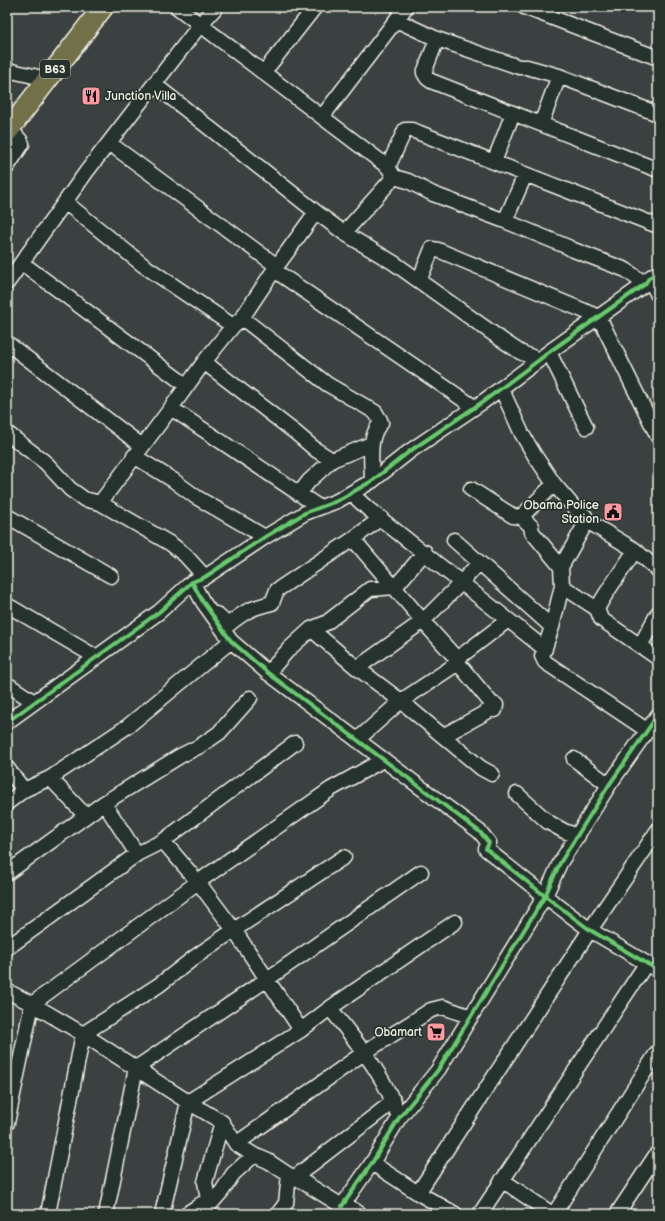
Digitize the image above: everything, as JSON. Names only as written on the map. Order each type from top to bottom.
[{"type":"highway","name":"B63","points":[[8,130],[104,7]]},
{"type":"street","points":[[177,7],[264,72],[391,172],[433,194],[505,221],[568,247],[571,250],[651,278],[658,295]]},
{"type":"street","points":[[7,283],[109,143],[200,25],[216,7]]},
{"type":"street","points":[[264,72],[315,7]]},
{"type":"street","points":[[322,118],[406,7]]},
{"type":"street","points":[[524,7],[556,13],[658,58]]},
{"type":"street","points":[[396,20],[437,39],[519,67],[527,67],[559,76],[658,114]]},
{"type":"street","points":[[437,39],[424,73],[428,78],[437,84],[658,170]]},
{"type":"street","points":[[7,70],[47,79]]},
{"type":"street","points":[[541,124],[559,76]]},
{"type":"street","points":[[155,85],[344,233],[394,263],[520,352],[544,356],[586,427]]},
{"type":"street","points":[[494,162],[513,113]]},
{"type":"street","points":[[7,166],[22,144],[20,140],[8,130]]},
{"type":"street","points":[[344,233],[391,172],[404,130],[415,130],[525,175],[658,226]]},
{"type":"street","points":[[109,143],[275,268],[474,407]]},
{"type":"street","points":[[505,221],[525,175]]},
{"type":"street","points":[[65,202],[143,265],[237,322],[327,384],[374,412],[381,423],[377,427],[371,444],[372,481]]},
{"type":"street","points":[[100,503],[204,362],[237,322],[316,212]]},
{"type":"street","points":[[419,281],[432,249],[438,250],[599,318],[658,437]]},
{"type":"street","points":[[22,263],[187,386]]},
{"type":"street","points":[[7,722],[159,612],[198,579],[265,537],[319,507],[333,502],[372,481],[410,451],[599,318],[651,278]]},
{"type":"street","points":[[7,343],[173,480],[196,497],[265,537]]},
{"type":"street","points":[[204,362],[316,450],[332,460]]},
{"type":"street","points":[[501,388],[527,444],[554,484],[572,505],[586,516],[587,521],[635,550],[658,570]]},
{"type":"street","points":[[171,408],[319,507]]},
{"type":"street","points":[[7,433],[46,463],[70,489],[84,499],[100,503],[172,544],[185,555],[198,579],[203,602],[231,641],[268,673],[480,832],[489,843],[486,849],[545,896],[590,930],[653,965],[502,1180],[480,1214]]},
{"type":"street","points":[[299,494],[309,481],[332,460],[371,444]]},
{"type":"street","points":[[521,517],[554,484]]},
{"type":"street","points":[[471,489],[513,516],[521,517],[531,526],[532,532],[561,567]]},
{"type":"street","points":[[351,493],[461,583],[545,649]]},
{"type":"street","points":[[7,516],[110,576]]},
{"type":"street","points":[[203,602],[228,625],[245,611],[256,606],[272,604],[277,590],[353,539],[381,518]]},
{"type":"street","points":[[587,521],[561,567],[562,586],[552,627],[542,656],[545,662],[648,731]]},
{"type":"street","points":[[353,539],[458,661],[492,704],[496,705],[495,710],[492,709],[443,736]]},
{"type":"street","points":[[454,540],[552,627]]},
{"type":"street","points":[[597,610],[604,595],[621,573],[635,550]]},
{"type":"street","points":[[268,673],[289,649],[310,629],[326,623],[370,589],[395,587],[424,552]]},
{"type":"street","points":[[357,668],[423,621],[479,563]]},
{"type":"street","points":[[562,586],[597,610],[601,619],[658,658]]},
{"type":"street","points":[[7,604],[96,657]]},
{"type":"street","points":[[640,646],[658,614]]},
{"type":"street","points":[[358,740],[401,701],[458,661],[508,620]]},
{"type":"street","points":[[310,629],[357,668],[401,701],[481,768],[492,774]]},
{"type":"street","points":[[7,803],[24,790],[50,778],[128,726],[231,641]]},
{"type":"street","points":[[7,684],[34,702]]},
{"type":"street","points":[[7,873],[104,803],[180,756],[200,746],[219,732],[250,698]]},
{"type":"street","points":[[7,991],[84,1034],[188,1102],[222,1122],[236,1144],[254,1155],[268,1161],[350,1210],[372,1163],[399,1118],[438,1070],[545,896],[560,863],[609,785],[658,715]]},
{"type":"street","points":[[7,948],[137,854],[163,841],[295,743]]},
{"type":"street","points":[[574,759],[609,785]]},
{"type":"street","points":[[7,1123],[32,1004],[198,882],[331,789],[383,760]]},
{"type":"street","points":[[7,768],[24,790]]},
{"type":"street","points":[[50,778],[86,816]]},
{"type":"street","points":[[516,794],[548,822],[564,831],[578,836]]},
{"type":"street","points":[[104,803],[137,854]]},
{"type":"street","points":[[418,1193],[590,930],[658,830]]},
{"type":"street","points":[[163,841],[198,882],[234,930],[300,1030]]},
{"type":"street","points":[[48,1214],[84,1034],[159,985],[195,957],[344,856]]},
{"type":"street","points":[[106,1214],[136,1068],[421,872]]},
{"type":"street","points":[[162,1214],[188,1102],[300,1030],[455,922]]},
{"type":"street","points":[[330,1008],[365,1052],[394,1100],[399,1118]]},
{"type":"street","points":[[236,1144],[365,1052],[435,1008],[447,1008],[471,1017]]},
{"type":"street","points":[[502,1180],[553,1214],[658,1051]]},
{"type":"street","points":[[278,1214],[286,1203],[292,1176],[394,1100]]},
{"type":"street","points":[[209,1206],[205,1182],[222,1122]]},
{"type":"street","points":[[617,1214],[658,1152]]},
{"type":"street","points":[[209,1206],[222,1191],[233,1174],[254,1155]]},
{"type":"street","points":[[372,1163],[418,1193],[455,1214]]},
{"type":"street","points":[[187,1214],[201,1204],[209,1206]]},
{"type":"cycle path","points":[[7,722],[159,612],[192,582],[205,577],[265,537],[305,513],[337,501],[372,481],[410,451],[484,401],[549,352],[645,284],[649,278],[658,272]]},
{"type":"cycle path","points":[[192,582],[203,602],[231,641],[268,673],[480,832],[489,843],[486,849],[545,896],[590,930],[658,970]]},
{"type":"cycle path","points":[[342,1206],[372,1163],[399,1118],[438,1070],[545,896],[560,863],[609,785],[658,715]]},
{"type":"place","name":"Junction Villa","points":[[91,96]]},
{"type":"place","name":"Obama Police Station","points":[[613,512]]},
{"type":"place","name":"Obamart","points":[[436,1032]]}]
